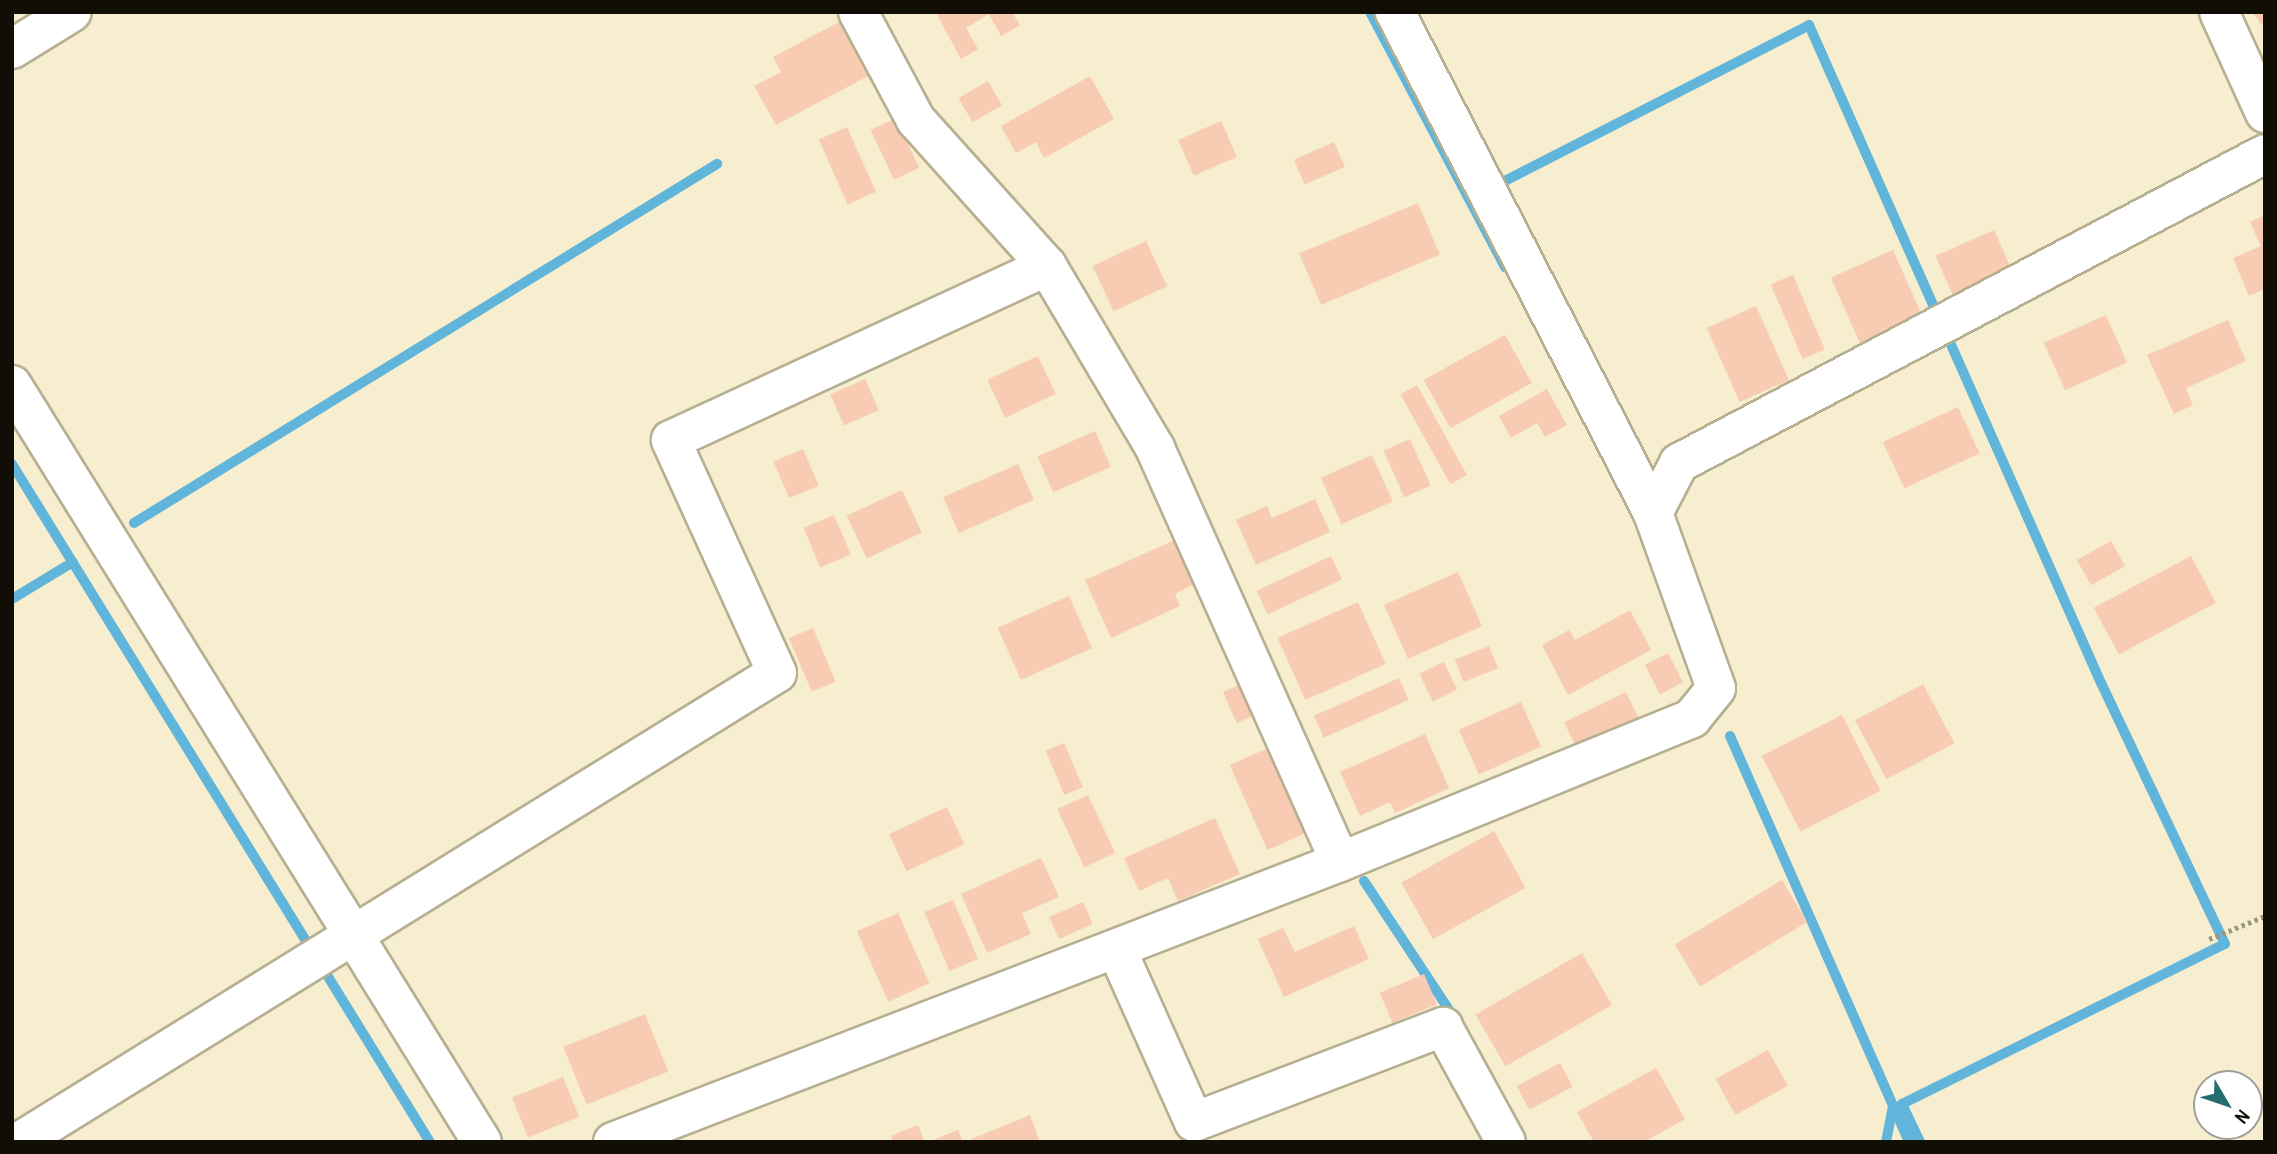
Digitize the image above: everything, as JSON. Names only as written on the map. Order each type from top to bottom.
[{"type":"street","points":[[12,49],[72,12]]},
{"type":"street","points":[[858,12],[916,120],[1047,266],[1155,448],[1340,862]]},
{"type":"street","points":[[613,1142],[1117,950],[1692,718],[1716,688],[1653,513],[1395,12]]},
{"type":"street","points":[[2219,12],[2265,113]]},
{"type":"street","points":[[1653,513],[1679,463],[2265,154]]},
{"type":"street","points":[[19,1142],[348,942],[777,673],[671,440],[1047,266]]},
{"type":"street","points":[[12,385],[348,942],[482,1142]]},
{"type":"street","points":[[1117,950],[1194,1122],[1443,1027],[1506,1142]]},
{"type":"path","points":[[2209,939],[2265,916]]},
{"type":"building","points":[[1012,12],[1020,25],[1001,36],[989,14],[966,28],[978,49],[961,59],[936,13]]},
{"type":"building","points":[[2253,12],[2265,12],[2265,22],[2260,24]]},
{"type":"building","points":[[839,22],[868,76],[776,125],[754,86],[781,72],[773,57]]},
{"type":"building","points":[[1090,76],[1114,119],[1044,158],[1036,142],[1016,153],[1001,126]]},
{"type":"building","points":[[988,81],[1002,105],[973,122],[959,98]]},
{"type":"building","points":[[896,118],[919,168],[894,180],[871,130]]},
{"type":"building","points":[[1221,121],[1237,157],[1194,176],[1178,140]]},
{"type":"building","points":[[847,127],[876,192],[848,204],[819,140]]},
{"type":"building","points":[[1334,142],[1345,167],[1305,185],[1294,160]]},
{"type":"building","points":[[1418,203],[1440,255],[1321,305],[1299,253]]},
{"type":"building","points":[[2265,215],[2265,289],[2249,296],[2233,258],[2261,246],[2250,222]]},
{"type":"building","points":[[1994,230],[2012,271],[1954,297],[1936,256]]},
{"type":"building","points":[[1146,241],[1167,286],[1114,311],[1093,266]]},
{"type":"building","points":[[1893,250],[1922,316],[1860,343],[1831,278]]},
{"type":"building","points":[[1793,275],[1825,350],[1803,359],[1771,284]]},
{"type":"building","points":[[1756,306],[1789,380],[1740,402],[1707,328]]},
{"type":"building","points":[[2106,315],[2127,363],[2065,390],[2044,343]]},
{"type":"building","points":[[2228,320],[2246,361],[2186,388],[2193,405],[2174,414],[2147,355]]},
{"type":"building","points":[[1505,335],[1532,383],[1450,428],[1424,380]]},
{"type":"building","points":[[1038,356],[1056,394],[1005,418],[987,380]]},
{"type":"building","points":[[865,379],[879,410],[844,426],[830,394]]},
{"type":"building","points":[[1417,385],[1467,475],[1450,484],[1400,394]]},
{"type":"building","points":[[1547,389],[1567,425],[1545,437],[1537,423],[1511,438],[1499,416]]},
{"type":"building","points":[[1958,407],[1980,453],[1904,488],[1883,442]]},
{"type":"building","points":[[1095,431],[1111,467],[1053,492],[1037,457]]},
{"type":"building","points":[[1410,439],[1431,486],[1404,497],[1384,451]]},
{"type":"building","points":[[803,449],[819,486],[789,498],[774,462]]},
{"type":"building","points":[[1372,455],[1393,502],[1342,524],[1321,478]]},
{"type":"building","points":[[1018,464],[1034,500],[959,533],[943,497]]},
{"type":"building","points":[[902,490],[922,533],[867,558],[847,516]]},
{"type":"building","points":[[1315,499],[1330,532],[1256,565],[1236,520],[1267,506],[1272,518]]},
{"type":"building","points":[[834,515],[851,555],[820,567],[804,528]]},
{"type":"building","points":[[1175,540],[1194,584],[1175,594],[1180,606],[1111,638],[1085,580]]},
{"type":"building","points":[[2111,541],[2125,566],[2091,585],[2077,560]]},
{"type":"building","points":[[1331,556],[1342,580],[1268,614],[1257,591]]},
{"type":"building","points":[[2191,556],[2216,603],[2119,654],[2094,608]]},
{"type":"building","points":[[1458,572],[1482,626],[1408,659],[1384,605]]},
{"type":"building","points":[[1069,596],[1092,648],[1021,680],[998,628]]},
{"type":"building","points":[[1358,602],[1386,664],[1305,700],[1278,638]]},
{"type":"building","points":[[1630,610],[1651,650],[1568,695],[1542,645],[1569,630],[1575,640]]},
{"type":"building","points":[[813,628],[836,681],[812,692],[789,638]]},
{"type":"building","points":[[1489,646],[1498,668],[1464,682],[1455,660]]},
{"type":"building","points":[[1668,653],[1683,682],[1660,694],[1645,665]]},
{"type":"building","points":[[1444,662],[1457,690],[1433,702],[1420,673]]},
{"type":"building","points":[[1399,678],[1409,700],[1324,738],[1314,716]]},
{"type":"building","points":[[1243,683],[1257,714],[1237,723],[1223,692]]},
{"type":"building","points":[[1923,684],[1954,743],[1886,779],[1855,720]]},
{"type":"building","points":[[1626,692],[1638,717],[1576,747],[1564,722]]},
{"type":"building","points":[[1521,702],[1541,747],[1479,774],[1459,730]]},
{"type":"building","points":[[1842,715],[1881,791],[1800,832],[1762,756]]},
{"type":"building","points":[[1425,734],[1449,788],[1395,813],[1390,802],[1360,816],[1340,772]]},
{"type":"building","points":[[1064,743],[1083,787],[1064,795],[1046,751]]},
{"type":"building","points":[[1268,748],[1306,833],[1267,850],[1230,765]]},
{"type":"building","points":[[1088,795],[1115,853],[1084,867],[1057,809]]},
{"type":"building","points":[[947,807],[964,844],[906,871],[889,834]]},
{"type":"building","points":[[1215,818],[1240,874],[1178,901],[1168,878],[1139,891],[1124,858]]},
{"type":"building","points":[[1494,831],[1526,888],[1433,939],[1401,882]]},
{"type":"building","points":[[1041,858],[1059,897],[1022,913],[1031,934],[987,953],[961,894]]},
{"type":"building","points":[[1782,880],[1807,922],[1700,986],[1675,944]]},
{"type":"building","points":[[953,900],[978,959],[949,971],[924,912]]},
{"type":"building","points":[[1083,902],[1093,924],[1059,939],[1049,917]]},
{"type":"building","points":[[898,913],[929,983],[888,1002],[857,931]]},
{"type":"building","points":[[1354,926],[1369,959],[1284,997],[1258,939],[1283,928],[1295,952]]},
{"type":"building","points":[[1582,953],[1612,1005],[1505,1066],[1475,1014]]},
{"type":"building","points":[[1424,974],[1437,1004],[1393,1023],[1380,993]]},
{"type":"building","points":[[645,1014],[668,1071],[587,1104],[563,1047]]},
{"type":"building","points":[[1768,1050],[1788,1086],[1735,1115],[1716,1079]]},
{"type":"building","points":[[1560,1063],[1573,1087],[1529,1110],[1517,1086]]},
{"type":"building","points":[[1656,1068],[1685,1119],[1644,1142],[1594,1142],[1577,1112]]},
{"type":"building","points":[[563,1077],[579,1117],[528,1137],[512,1098]]},
{"type":"building","points":[[1030,1115],[1040,1142],[964,1142]]},
{"type":"building","points":[[918,1125],[925,1142],[893,1142],[891,1136]]},
{"type":"building","points":[[958,1130],[963,1142],[928,1142]]},
{"type":"waterway","points":[[1370,12],[1505,267]]},
{"type":"waterway","points":[[1493,187],[1809,25],[1933,305]]},
{"type":"waterway","points":[[134,523],[717,164]]},
{"type":"waterway","points":[[1920,1142],[1902,1104],[2225,944],[2101,683],[1949,340]]},
{"type":"waterway","points":[[12,464],[430,1142]]},
{"type":"waterway","points":[[12,599],[73,562]]},
{"type":"waterway","points":[[1730,736],[1909,1142]]},
{"type":"waterway","points":[[1364,881],[1455,1019]]},
{"type":"waterway","points":[[1886,1142],[1893,1107]]}]
